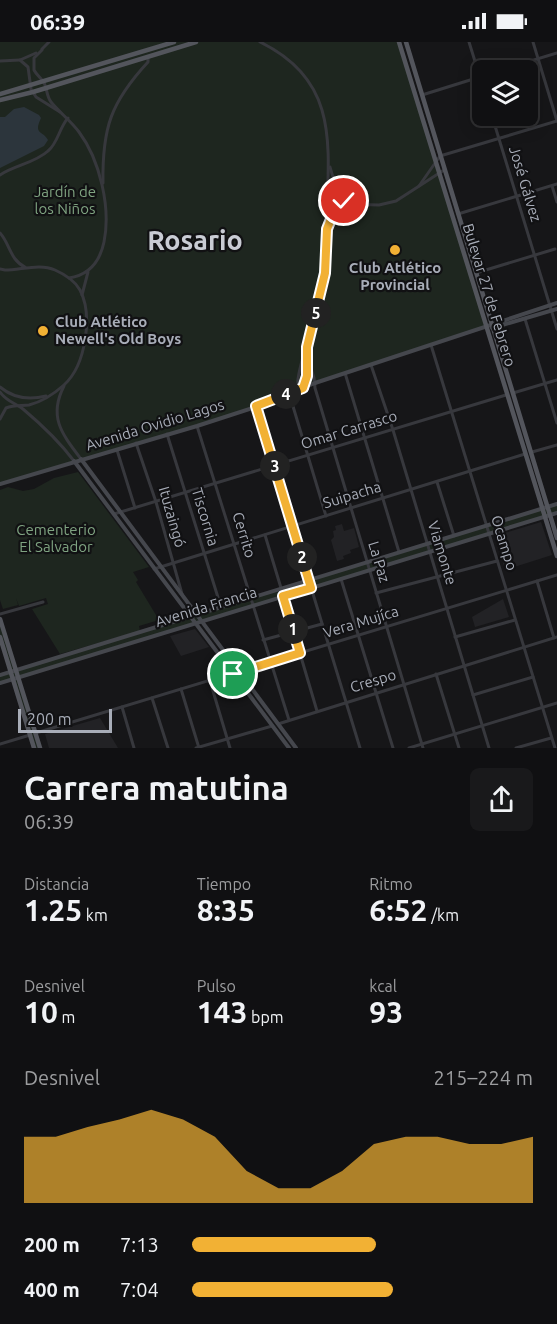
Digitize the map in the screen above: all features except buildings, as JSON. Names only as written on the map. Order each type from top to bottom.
[{"type":"main road","points":[[0,94],[174,42]]},
{"type":"main road","points":[[0,100],[196,42]]},
{"type":"main road","name":"Bulevar 27 de Febrero","points":[[399,42],[486,327],[511,394]]},
{"type":"main road","name":"Bulevar 27 de Febrero","points":[[406,42],[494,326],[557,556]]},
{"type":"main road","points":[[486,327],[525,319],[557,303]]},
{"type":"main road","points":[[494,326],[551,308],[557,309]]},
{"type":"main road","name":"Avenida Ovidio Lagos","points":[[0,484],[197,426],[315,383],[486,327]]},
{"type":"main road","points":[[81,459],[296,748]]},
{"type":"main road","points":[[74,461],[289,748]]},
{"type":"main road","name":"Avenida Francia","points":[[0,675],[557,504]]},
{"type":"main road","name":"Avenida Francia","points":[[0,683],[557,513]]},
{"type":"main road","name":"Bulevar 27 de Febrero","points":[[547,516],[557,538]]},
{"type":"main road","points":[[0,619],[13,671]]},
{"type":"main road","points":[[162,626],[163,633]]},
{"type":"main road","points":[[0,637],[33,734],[40,748]]},
{"type":"main road","points":[[103,644],[103,652]]},
{"type":"main road","points":[[33,734],[34,748]]},
{"type":"street","points":[[49,42],[34,58],[32,66],[36,75],[42,80],[49,99],[64,115]]},
{"type":"street","points":[[260,42],[271,47]]},
{"type":"street","points":[[266,42],[295,65],[312,87],[326,128],[334,182],[344,195],[366,204]]},
{"type":"street","points":[[469,42],[475,60]]},
{"type":"street","points":[[419,186],[440,156],[557,121],[533,42]]},
{"type":"street","points":[[0,61],[20,60],[42,50]]},
{"type":"street","points":[[535,60],[557,53]]},
{"type":"street","points":[[69,278],[84,274],[100,256],[105,235],[106,210],[103,191],[104,143],[112,111],[126,87],[148,62],[148,57]]},
{"type":"street","points":[[20,60],[28,67],[30,84],[36,97],[68,118],[86,144],[103,191]]},
{"type":"street","points":[[415,97],[472,79]]},
{"type":"street","points":[[0,175],[48,151],[54,145],[58,133],[68,118]]},
{"type":"street","name":"José Gálvez","points":[[495,126],[557,328]]},
{"type":"street","points":[[303,388],[297,378],[325,273],[330,166]]},
{"type":"street","points":[[328,201],[332,206],[379,205],[396,201],[444,170]]},
{"type":"street","points":[[452,216],[557,184]]},
{"type":"street","points":[[552,186],[557,202]]},
{"type":"street","points":[[328,195],[334,190],[339,190]]},
{"type":"street","points":[[327,229],[344,195]]},
{"type":"street","points":[[0,233],[15,260],[26,268]]},
{"type":"street","points":[[470,274],[555,249]]},
{"type":"street","points":[[0,269],[48,267],[69,278],[82,295],[86,336],[77,368],[65,384],[56,405],[57,418],[66,438],[81,459]]},
{"type":"street","points":[[82,295],[88,271]]},
{"type":"street","points":[[525,319],[557,423]]},
{"type":"street","name":"Ocampo","points":[[431,345],[555,748]]},
{"type":"street","points":[[303,388],[307,376],[307,347]]},
{"type":"street","name":"La Paz","points":[[306,353],[423,746]]},
{"type":"street","name":"Viamonte","points":[[371,365],[393,430],[489,748]]},
{"type":"street","points":[[345,373],[399,553]]},
{"type":"street","name":"Omar Carrasco","points":[[113,514],[557,380]]},
{"type":"street","points":[[0,419],[6,408],[30,404],[65,384]]},
{"type":"street","points":[[0,387],[23,398],[51,394]]},
{"type":"street","points":[[0,392],[48,431],[74,461]]},
{"type":"street","points":[[289,393],[326,516]]},
{"type":"street","points":[[256,406],[360,748]]},
{"type":"street","name":"Cerrito","points":[[197,426],[288,720]]},
{"type":"street","name":"Tiscornia","points":[[167,434],[221,607]]},
{"type":"street","name":"Ituzaingó","points":[[136,443],[156,502],[183,598]]},
{"type":"street","name":"Suipacha","points":[[154,569],[557,445]]},
{"type":"street","points":[[117,449],[135,508]]},
{"type":"street","points":[[437,482],[454,536]]},
{"type":"street","points":[[266,535],[281,588]]},
{"type":"street","points":[[376,593],[497,561]]},
{"type":"street","name":"Vera Mujíca","points":[[0,744],[557,574]]},
{"type":"street","points":[[341,579],[393,748]]},
{"type":"street","points":[[537,581],[555,638]]},
{"type":"street","points":[[283,596],[318,711]]},
{"type":"street","points":[[0,614],[43,602]]},
{"type":"street","points":[[455,637],[515,620]]},
{"type":"street","points":[[264,640],[322,624]]},
{"type":"street","name":"Crespo","points":[[198,748],[555,638]]},
{"type":"street","points":[[436,674],[459,748]]},
{"type":"street","points":[[473,695],[533,677]]},
{"type":"street","points":[[210,681],[230,748]]},
{"type":"street","points":[[181,689],[198,748]]},
{"type":"street","points":[[152,698],[168,748]]},
{"type":"street","points":[[409,748],[423,746],[557,703]]},
{"type":"street","points":[[122,707],[134,748]]},
{"type":"street","points":[[516,748],[551,738]]},
{"type":"shaded area","points":[[24,107],[39,115],[41,118],[38,130],[48,140],[44,146],[0,168],[0,117],[5,117],[14,109]]},
{"type":"shaded area","points":[[541,522],[552,555],[505,570],[495,536]]},
{"type":"shaded area","points":[[342,524],[344,531],[354,528],[359,547],[350,550],[351,553],[343,556],[344,559],[337,561],[331,540],[334,537],[333,531],[336,530],[335,526]]},
{"type":"shaded area","points":[[503,599],[509,617],[475,627],[472,617]]},
{"type":"shaded area","points":[[195,629],[209,647],[181,656],[170,636]]},
{"type":"shaded area","points":[[100,718],[118,748],[49,748],[45,734]]},
{"type":"green space","name":"Jardín de los Niños","points":[[0,42],[399,42],[486,327],[315,383],[256,407],[0,484]]},
{"type":"green space","name":"Cementerio El Salvador","points":[[78,472],[149,567],[133,572],[138,580],[136,582],[159,620],[139,626],[140,631],[60,654],[32,609],[48,604],[46,598],[19,606],[16,598],[18,605],[3,609],[0,600],[0,490],[8,487],[23,491],[34,489],[54,478]]},
{"type":"green space","points":[[557,504],[557,513],[19,678],[40,748],[34,748],[13,680],[0,683],[0,675],[10,672],[0,637],[0,619],[16,670]]},
{"type":"place","name":"Club Atlético Provincial","points":[[395,250]]},
{"type":"place","name":"Club Atlético Newell's Old Boys","points":[[43,331]]},
{"type":"district","name":"Rosario","points":[[195,241]]},
{"type":"route","points":[[233,674],[300,653],[283,596],[311,588],[256,406],[303,388],[307,376],[307,347],[325,273],[327,229],[331,217],[344,201]]}]
